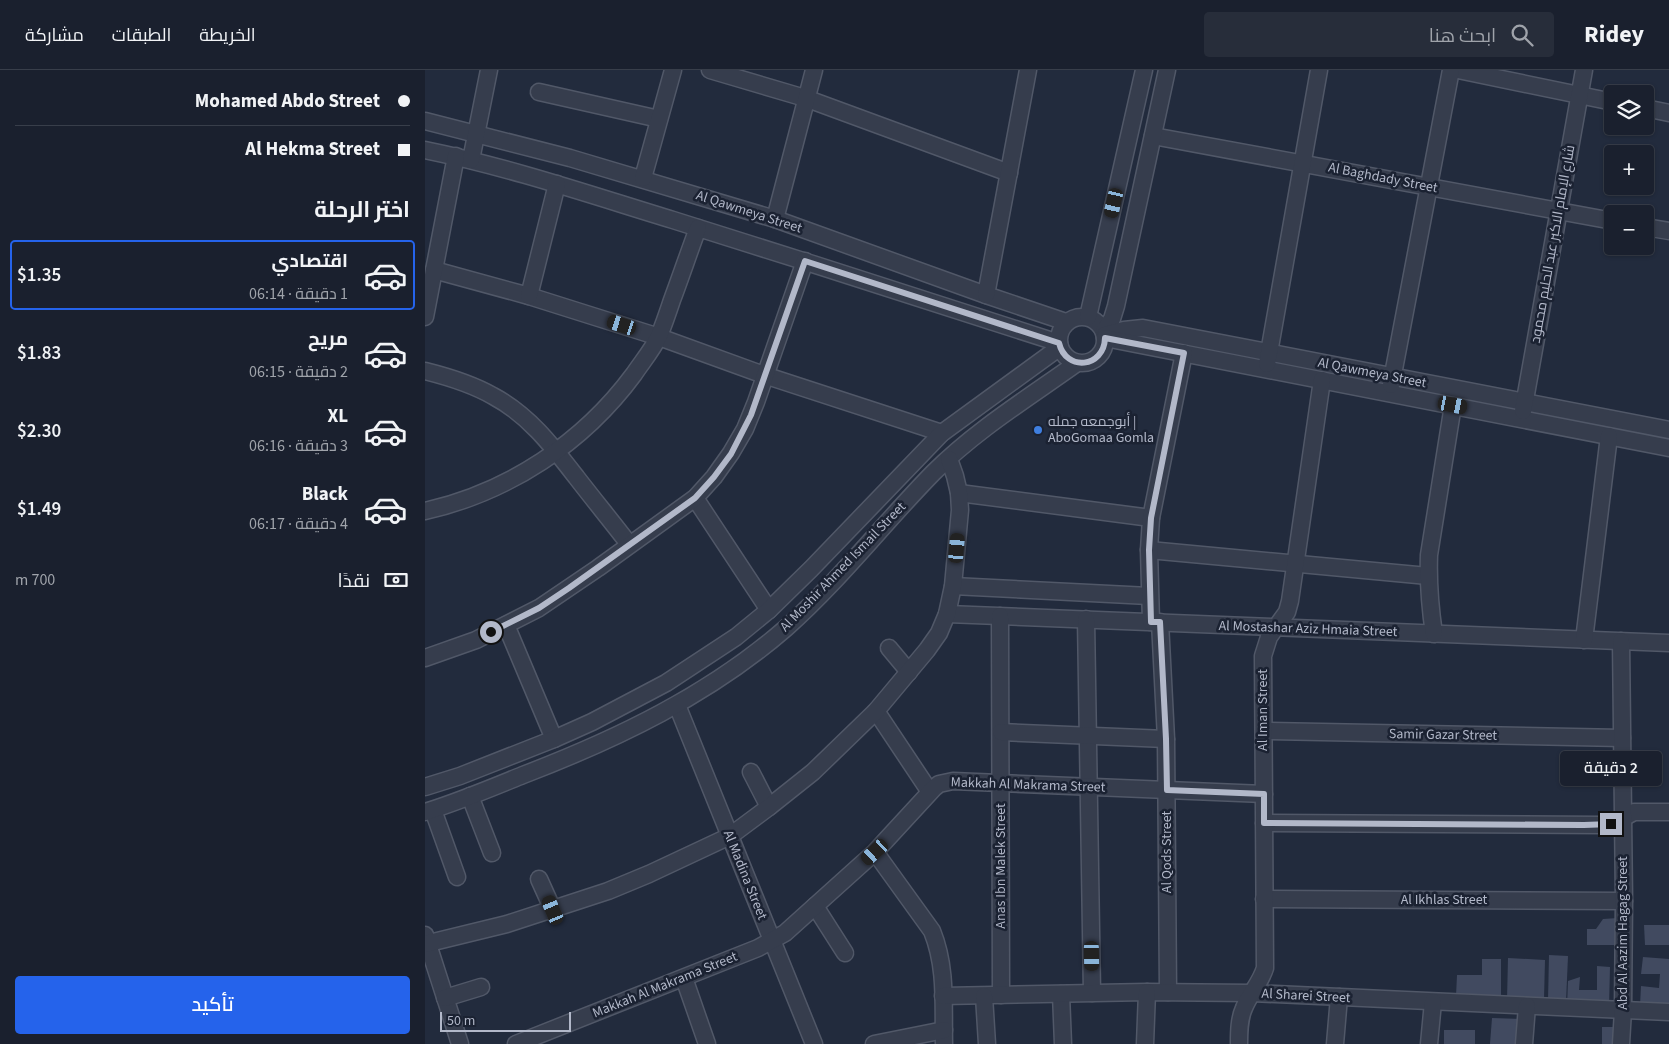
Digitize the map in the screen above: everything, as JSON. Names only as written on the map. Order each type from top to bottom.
[{"type":"street","points":[[425,317],[434,270],[463,158],[477,133],[489,70]]},
{"type":"street","points":[[643,178],[673,70]]},
{"type":"street","points":[[710,70],[805,98],[1009,173]]},
{"type":"street","points":[[775,219],[805,98],[814,70]]},
{"type":"street","points":[[986,295],[1028,70]]},
{"type":"street","points":[[1088,317],[1144,70]]},
{"type":"street","points":[[1105,335],[1095,320],[1081,316],[1066,322],[1060,332],[1059,345],[1066,357],[1077,362],[1089,362],[1099,356],[1103,350],[1105,335],[1117,306],[1167,70]]},
{"type":"street","points":[[1267,361],[1319,70]]},
{"type":"street","points":[[1392,385],[1451,70]]},
{"type":"street","points":[[1458,70],[1604,100]]},
{"type":"street","name":"شارع الإمام الاكبر عبد الحليم محمود","points":[[1521,419],[1584,70]]},
{"type":"street","points":[[539,92],[659,119]]},
{"type":"street","points":[[1654,110],[1669,113]]},
{"type":"street","name":"Al Qawmeya Street","points":[[425,121],[477,133],[643,178],[775,219],[1066,322]]},
{"type":"street","name":"Al Baghdady Street","points":[[1153,136],[1604,219]]},
{"type":"street","points":[[425,150],[463,158],[557,184],[805,261],[1059,345]]},
{"type":"street","points":[[529,296],[557,184]]},
{"type":"street","points":[[425,511],[473,497],[530,469],[556,452],[604,410],[624,387],[659,337],[698,228]]},
{"type":"street","points":[[1654,228],[1669,231]]},
{"type":"street","points":[[425,658],[476,640],[539,608],[695,498],[731,454],[745,428],[756,402],[805,261]]},
{"type":"street","points":[[434,270],[529,296],[659,337],[764,375],[942,433]]},
{"type":"street","name":"Al Qawmeya Street","points":[[1105,335],[1123,330],[1143,328],[1267,361],[1392,385],[1453,405],[1669,448]]},
{"type":"street","name":"Al Qawmeya Street","points":[[1105,335],[1184,353],[1267,361],[1322,380],[1392,385],[1524,402],[1669,430]]},
{"type":"street","name":"Al Moshir Ahmed Ismail Street","points":[[425,787],[460,776],[554,739],[629,703],[666,683],[736,637],[769,610],[811,569],[942,433],[1059,345]]},
{"type":"street","name":"Al Qods Street","points":[[1168,992],[1166,739],[1155,622],[1149,596],[1149,550],[1151,518],[1184,353]]},
{"type":"street","name":"Al Moshir Ahmed Ismail Street","points":[[429,811],[574,756],[643,724],[677,705],[749,658],[786,628],[826,589],[934,473],[972,437],[1077,362]]},
{"type":"street","points":[[425,371],[469,384],[494,396],[524,418],[538,430],[629,544]]},
{"type":"street","name":"Al Iman Street","points":[[1239,1044],[1240,1018],[1243,1009],[1258,986],[1265,968],[1263,656],[1265,646],[1287,612],[1322,380]]},
{"type":"street","points":[[1434,634],[1429,605],[1429,555],[1453,405]]},
{"type":"street","points":[[1584,640],[1609,436]]},
{"type":"street","points":[[460,1044],[426,941],[507,924],[553,910],[608,891],[649,874],[730,836],[769,808],[813,772],[876,711],[909,672],[939,633],[947,614],[953,586],[960,510],[959,493],[949,459]]},
{"type":"street","points":[[959,493],[1151,518]]},
{"type":"street","points":[[695,498],[769,610]]},
{"type":"street","points":[[1149,550],[1428,576]]},
{"type":"street","points":[[953,586],[1149,596]]},
{"type":"street","name":"Al Mostashar Aziz Hmaia Street","points":[[947,614],[1669,643]]},
{"type":"street","name":"Anas Ibn Malek Street","points":[[1000,616],[1001,995]]},
{"type":"street","points":[[1086,619],[1092,993]]},
{"type":"street","points":[[506,625],[554,739]]},
{"type":"street","name":"Abd Al Aazim Hagag Street","points":[[1621,641],[1623,818],[1623,1010],[1621,1044]]},
{"type":"street","points":[[889,648],[909,672]]},
{"type":"street","name":"Al Madina Street","points":[[677,705],[814,1044]]},
{"type":"street","points":[[876,711],[930,792]]},
{"type":"street","name":"Samir Gazar Street","points":[[1264,731],[1622,738]]},
{"type":"street","points":[[1001,732],[1166,739]]},
{"type":"street","points":[[751,772],[769,808]]},
{"type":"street","name":"Makkah Al Makrama Street","points":[[516,1044],[772,941],[785,933],[875,852],[939,784],[946,782],[1001,783],[1264,794]]},
{"type":"street","points":[[471,796],[492,853]]},
{"type":"street","points":[[429,811],[457,877]]},
{"type":"street","points":[[1264,823],[1604,825],[1617,821],[1628,814],[1669,812]]},
{"type":"street","points":[[874,1044],[944,1037],[942,964],[932,932],[875,852]]},
{"type":"street","points":[[539,879],[553,910]]},
{"type":"street","name":"Al Ikhlas Street","points":[[1264,899],[1623,901]]},
{"type":"street","points":[[815,906],[845,953]]},
{"type":"street","points":[[684,978],[707,1044]]},
{"type":"street","points":[[445,998],[481,987]]},
{"type":"street","points":[[1145,1044],[1147,992]]},
{"type":"street","name":"Al Sharei Street","points":[[943,996],[1147,992],[1252,993],[1669,1012]]},
{"type":"street","points":[[1061,994],[1063,1044]]},
{"type":"street","points":[[984,996],[987,1044]]},
{"type":"street","points":[[1335,1044],[1339,997]]},
{"type":"street","points":[[1429,1044],[1433,1002]]},
{"type":"street","points":[[1524,1044],[1527,1006]]},
{"type":"building","points":[[1618,918],[1618,945],[1587,945],[1587,929],[1596,929],[1603,919]]},
{"type":"building","points":[[1644,925],[1669,925],[1669,945],[1645,945]]},
{"type":"building","points":[[1549,955],[1568,956],[1566,1002],[1548,1001]]},
{"type":"building","points":[[1643,957],[1669,959],[1669,1007],[1640,1006],[1641,986],[1659,988],[1660,974],[1641,974]]},
{"type":"building","points":[[1508,958],[1545,960],[1544,999],[1507,1000]]},
{"type":"building","points":[[1482,959],[1501,959],[1501,996],[1456,996],[1457,975],[1482,975]]},
{"type":"building","points":[[1597,966],[1610,967],[1609,1008],[1567,1007],[1568,981],[1580,977],[1579,990],[1597,990]]},
{"type":"building","points":[[1492,1018],[1522,1019],[1521,1044],[1490,1044]]},
{"type":"building","points":[[1602,1027],[1617,1027],[1617,1044],[1602,1044]]},
{"type":"building","points":[[1444,1030],[1475,1030],[1475,1044],[1444,1044]]},
{"type":"place","name":"أبوجمعه جمله | AboGomaa Gomla","points":[[1038,430]]},
{"type":"route","points":[[491,632],[539,608],[598,568],[695,498],[714,477],[731,454],[751,415],[805,261],[1059,343],[1066,357],[1077,362],[1089,362],[1099,356],[1103,350],[1105,338],[1184,353],[1151,518],[1149,550],[1151,622],[1160,622],[1167,790],[1264,794],[1264,823],[1611,824]]}]
